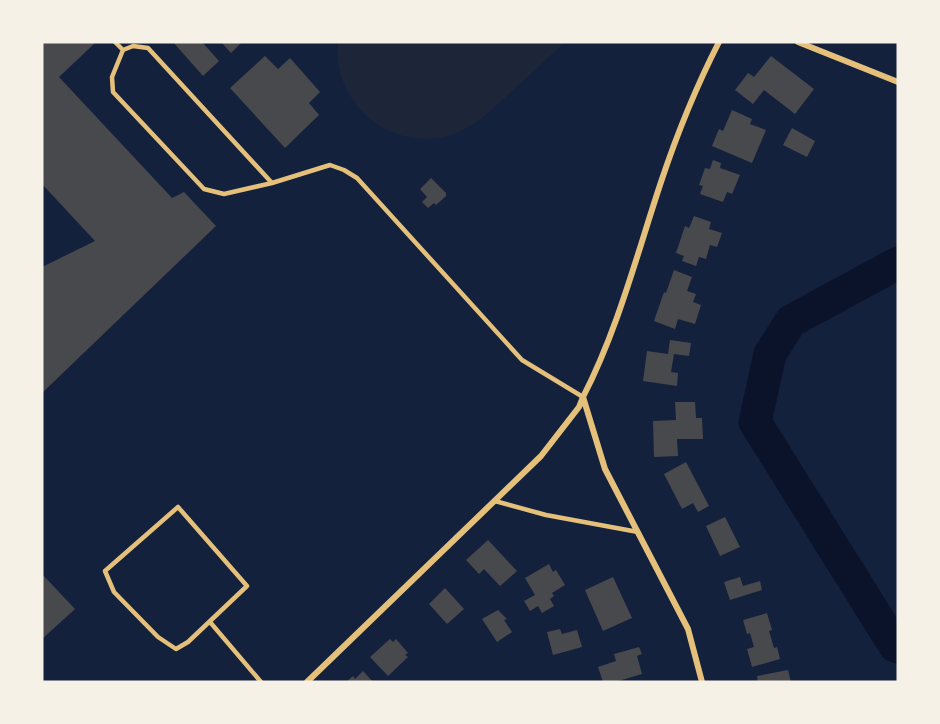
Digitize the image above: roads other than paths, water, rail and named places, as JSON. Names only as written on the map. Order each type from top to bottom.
[{"type":"street","points":[[307,682],[541,456],[579,407],[595,374],[698,83],[719,42]]},
{"type":"street","points":[[798,42],[898,82]]},
{"type":"street","points":[[584,398],[605,469],[688,629],[702,682]]},
{"type":"lane","points":[[115,42],[123,50]]},
{"type":"lane","points":[[272,183],[148,48],[133,46],[123,50],[111,77],[114,92],[204,189],[224,194],[272,183],[330,165],[345,170],[357,178],[522,360],[584,398]]},
{"type":"lane","points":[[495,501],[546,515],[639,532]]},
{"type":"lane","points":[[178,507],[247,586],[210,622],[188,642],[176,649],[158,637],[114,592],[105,571],[178,507]]},
{"type":"lane","points":[[210,622],[261,682]]},
{"type":"waterway","points":[[898,263],[791,321],[770,354],[755,422],[895,646],[898,647]]}]
